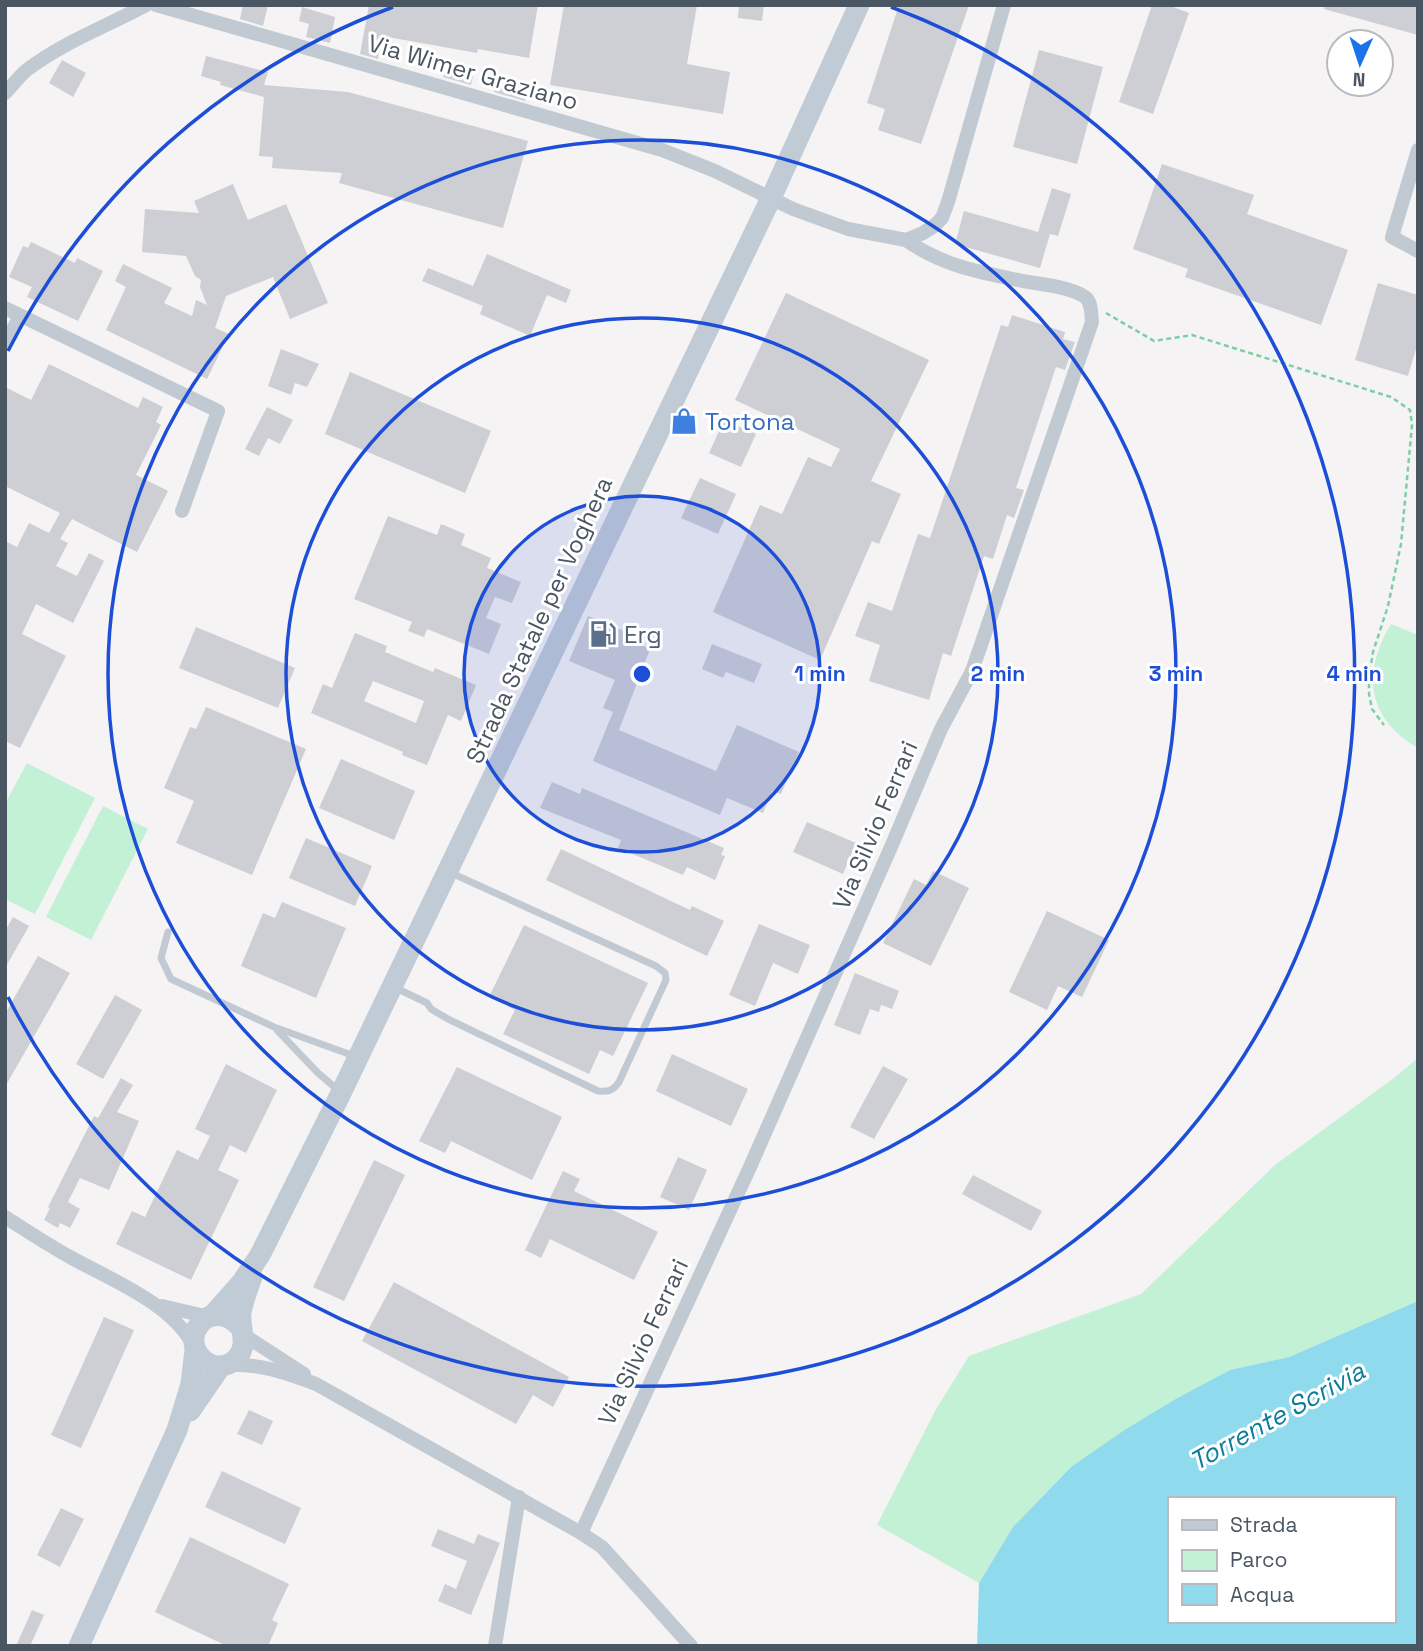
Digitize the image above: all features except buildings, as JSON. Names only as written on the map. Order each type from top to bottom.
[{"type":"main road","name":"Strada Statale per Voghera","points":[[79,1646],[177,1430],[193,1374],[194,1334],[197,1327],[242,1283],[260,1255],[393,986],[771,198],[859,5]]},
{"type":"main road","name":"Strada Statale per Voghera","points":[[177,1430],[223,1365],[236,1359],[242,1352],[243,1305],[260,1255]]},
{"type":"main road","points":[[211,1316],[227,1316],[242,1331]]},
{"type":"main road","points":[[195,1348],[205,1362],[223,1365]]},
{"type":"street","points":[[5,93],[26,70],[64,46],[146,5]]},
{"type":"street","name":"Via Wimer Graziano","points":[[156,5],[662,150],[715,171],[793,209],[848,229],[906,240]]},
{"type":"street","points":[[906,240],[923,233],[942,218],[1004,5]]},
{"type":"street","points":[[1418,149],[1392,237],[1418,251]]},
{"type":"street","points":[[906,240],[943,262],[987,274],[1056,287],[1084,296],[1090,303]]},
{"type":"street","name":"Via Silvio Ferrari","points":[[581,1533],[750,1167],[941,729],[972,671],[1092,322],[1090,303]]},
{"type":"street","points":[[5,308],[218,411],[181,511]]},
{"type":"street","points":[[5,344],[20,316]]},
{"type":"street","points":[[5,1217],[154,1304],[180,1326],[195,1348]]},
{"type":"street","points":[[154,1304],[194,1315],[211,1316]]},
{"type":"street","points":[[242,1331],[296,1367],[316,1384]]},
{"type":"street","points":[[223,1365],[269,1368],[316,1384],[581,1533],[602,1547],[691,1646]]},
{"type":"street","points":[[495,1646],[519,1497]]},
{"type":"lane","points":[[393,986],[427,1003],[431,1009],[448,1019],[598,1091],[607,1092],[619,1083],[666,980],[665,973],[656,966],[448,872]]},
{"type":"lane","points":[[168,932],[161,958],[171,979],[274,1027],[358,1058]]},
{"type":"lane","points":[[274,1027],[341,1093]]},
{"type":"path","points":[[1090,303],[1154,341],[1192,335],[1391,397],[1410,410],[1412,425],[1401,544],[1369,677],[1372,709],[1384,725]]},
{"type":"green space","points":[[1391,624],[1418,635],[1418,748],[1388,723],[1374,693],[1376,659]]},
{"type":"green space","points":[[27,763],[95,798],[35,914],[5,899],[5,804]]},
{"type":"green space","points":[[103,806],[148,829],[91,940],[46,917]]},
{"type":"green space","points":[[1418,1058],[1418,1301],[1289,1357],[1230,1370],[1071,1467],[1013,1527],[979,1583],[877,1525],[935,1411],[969,1356],[1141,1294],[1275,1165]]},
{"type":"water","name":"Torrente Scrivia","points":[[1418,1301],[1418,1641],[1415,1646],[977,1646],[979,1583],[1013,1527],[1071,1467],[1123,1431],[1230,1370],[1289,1357]]},
{"type":"place","name":"Tortona","points":[[684,421]]},
{"type":"place","name":"Erg","points":[[603,634]]}]
